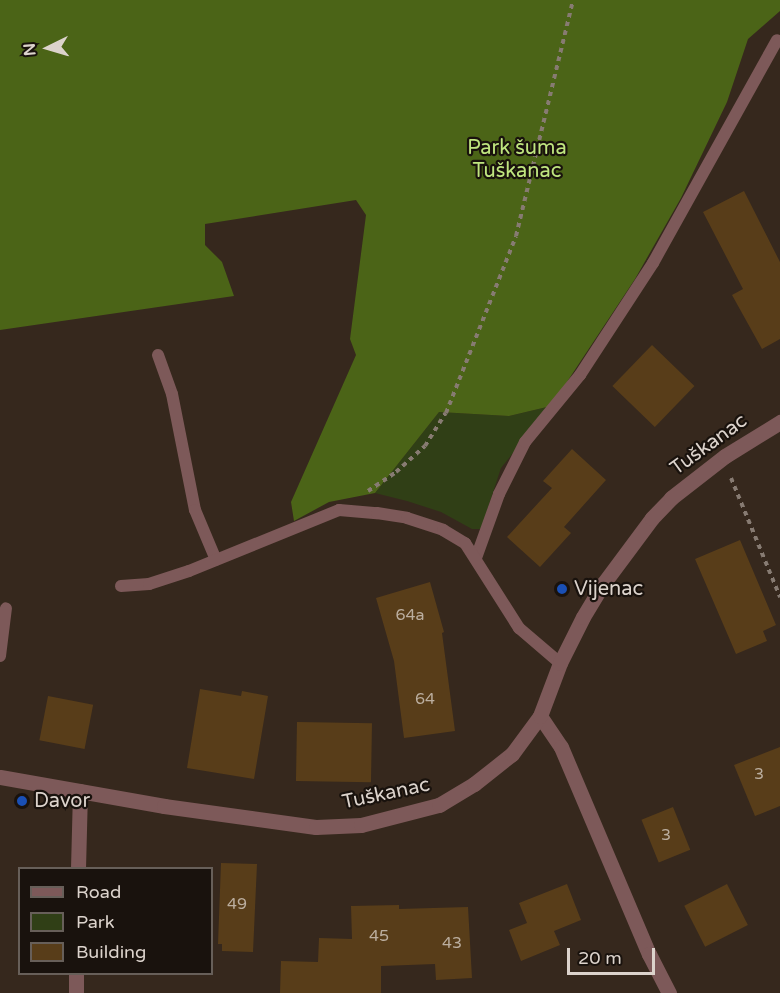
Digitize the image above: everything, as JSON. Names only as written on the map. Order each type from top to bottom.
[{"type":"street","name":"Tuškanac","points":[[0,777],[274,822],[316,826],[361,825],[439,805],[474,784],[512,754],[540,716],[560,663],[603,584],[652,518],[671,498],[725,456],[780,422]]},
{"type":"street","points":[[540,716],[561,747],[649,954],[669,993]]},
{"type":"street","points":[[78,867],[80,791]]},
{"type":"street","points":[[76,975],[76,993]]},
{"type":"lane","points":[[476,558],[499,494],[525,442],[579,375],[653,263],[777,40]]},
{"type":"lane","points":[[158,355],[172,394],[195,510],[216,560]]},
{"type":"lane","points":[[121,586],[149,584],[216,560],[339,510],[407,518],[443,530],[465,543],[519,628],[560,663]]},
{"type":"lane","points":[[0,656],[6,608]]},
{"type":"path","points":[[339,510],[396,472],[424,446],[446,413],[516,236],[573,0]]},
{"type":"path","points":[[727,470],[780,597]]},
{"type":"green space","name":"Park šuma Tuškanac","points":[[0,0],[780,0],[780,11],[748,39],[727,102],[681,198],[635,279],[551,406],[509,416],[439,412],[375,493],[329,502],[294,521],[291,502],[356,355],[350,339],[366,215],[356,200],[205,224],[205,245],[222,262],[234,296],[0,330]]},
{"type":"green space","points":[[551,406],[501,468],[481,529],[472,529],[441,512],[375,493],[439,412],[509,416]]},
{"type":"building","points":[[744,191],[780,262],[780,339],[762,349],[732,295],[743,289],[703,212]]},
{"type":"building","points":[[652,345],[694,386],[655,427],[612,386]]},
{"type":"building","points":[[572,449],[606,480],[564,527],[571,533],[540,567],[507,537],[552,488],[543,481]]},
{"type":"building","points":[[740,540],[776,625],[763,631],[767,641],[736,654],[695,559]]},
{"type":"building","points":[[430,582],[444,632],[442,633],[455,731],[404,738],[394,661],[376,598]]},
{"type":"building","points":[[200,689],[241,696],[242,691],[268,696],[254,779],[187,768]]},
{"type":"building","points":[[48,696],[93,705],[85,749],[39,740]]},
{"type":"building","points":[[297,722],[372,723],[371,782],[296,781]]},
{"type":"building","points":[[780,747],[780,806],[755,816],[734,765]]},
{"type":"building","points":[[673,807],[690,850],[659,862],[641,820]]},
{"type":"building","points":[[221,863],[257,864],[253,952],[222,951],[222,944],[218,944]]},
{"type":"building","points":[[567,884],[581,920],[554,931],[560,945],[521,961],[509,930],[527,923],[519,903]]},
{"type":"building","points":[[727,884],[748,925],[705,947],[684,906]]},
{"type":"building","points":[[399,905],[399,909],[468,907],[472,978],[436,980],[435,964],[381,966],[381,993],[280,993],[281,961],[318,962],[319,938],[352,939],[351,906]]},
{"type":"place","name":"Vijenac","points":[[562,589]]},
{"type":"place","name":"Davor","points":[[22,801]]}]
